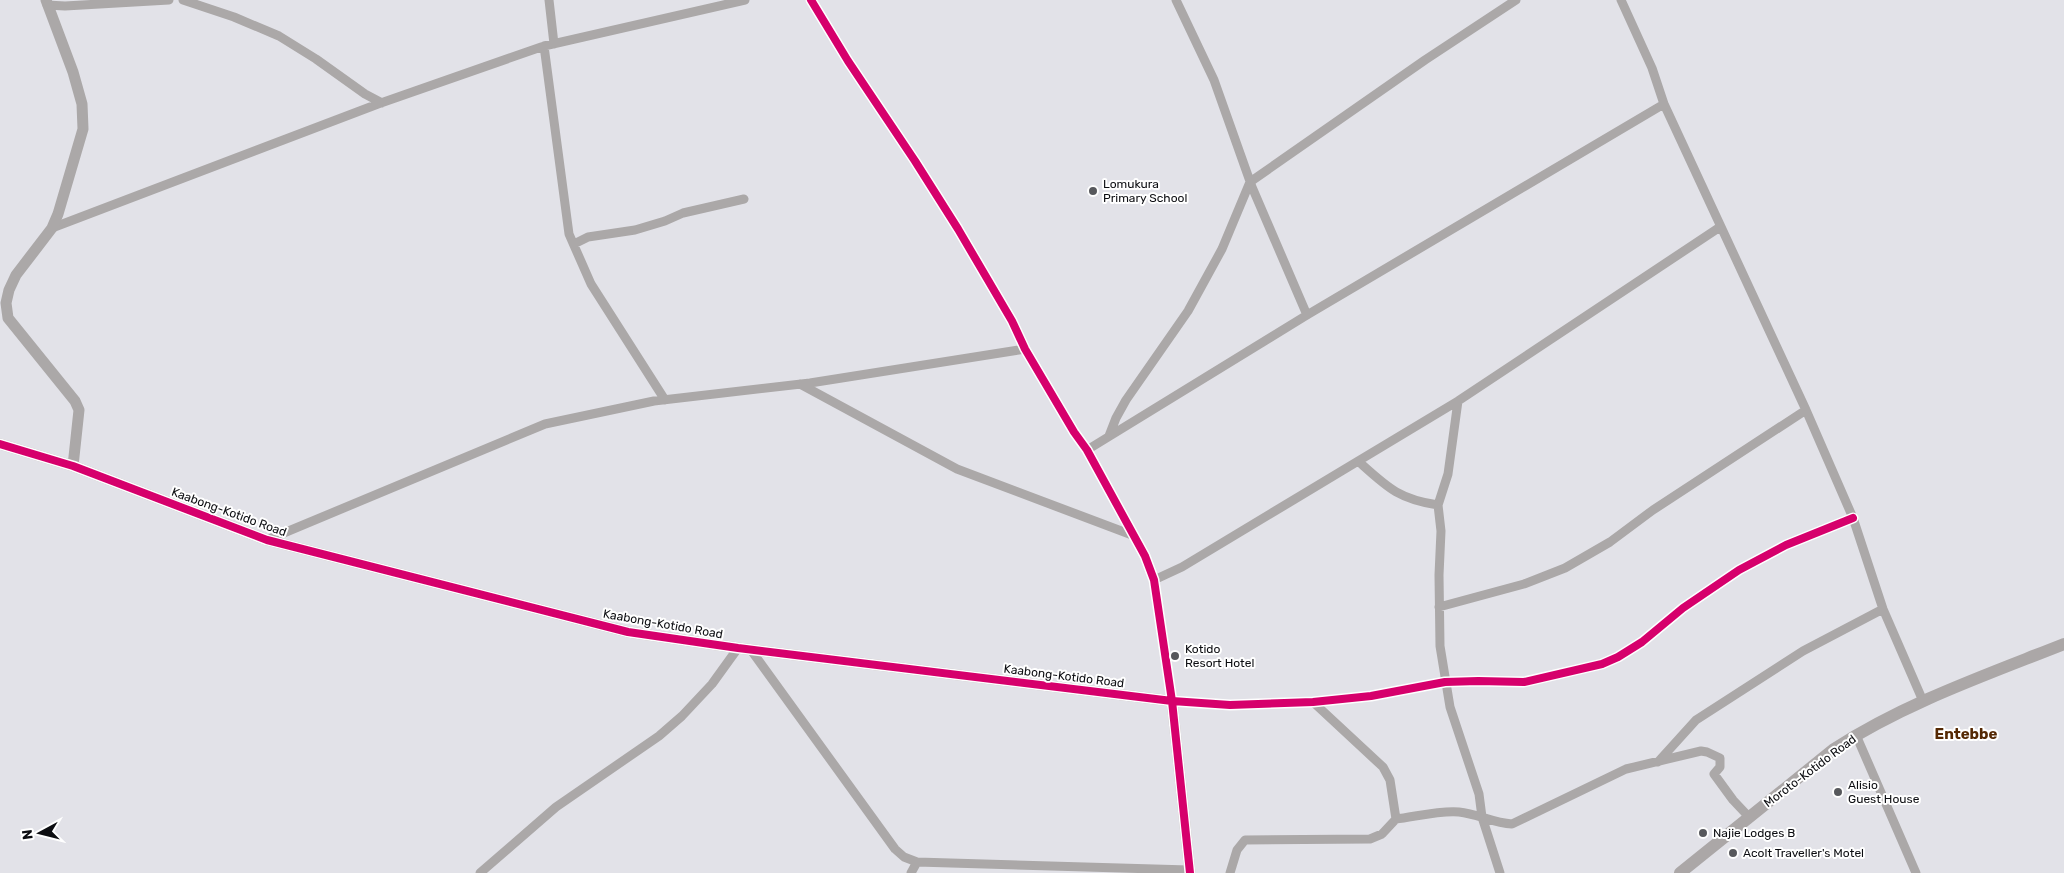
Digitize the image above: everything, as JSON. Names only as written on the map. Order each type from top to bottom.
[{"type":"main road","name":"Moroto-Kotido Road","points":[[1680,873],[1834,749],[1856,735],[1923,701],[2064,644]]},
{"type":"street","points":[[46,2],[65,6],[169,0]]},
{"type":"street","points":[[183,0],[234,17],[279,36],[316,59],[364,94],[382,103]]},
{"type":"street","points":[[549,0],[554,44]]},
{"type":"street","points":[[52,228],[382,103],[544,46],[745,0]]},
{"type":"street","points":[[751,650],[895,849],[904,857],[918,862],[1189,872],[1172,701],[1154,580],[1145,556],[1087,450],[1074,432],[1025,350],[1012,321],[958,229],[848,61],[811,0]]},
{"type":"street","points":[[1176,0],[1214,80],[1250,182],[1307,315]]},
{"type":"street","points":[[1109,436],[1126,400],[1188,311],[1222,249],[1250,182],[1425,60],[1516,0]]},
{"type":"street","points":[[1621,0],[1652,68],[1664,104],[1854,518],[1883,609],[1923,701]]},
{"type":"street","points":[[46,2],[63,40],[73,72],[82,104],[83,129],[58,214],[52,228],[16,275],[6,302],[8,318],[75,401],[79,410],[73,466]]},
{"type":"street","points":[[544,46],[569,234],[591,284],[665,400]]},
{"type":"street","points":[[1087,450],[1307,315],[1664,104]]},
{"type":"street","points":[[574,244],[588,237],[635,230],[665,221],[683,213],[744,200]]},
{"type":"street","points":[[1154,580],[1182,567],[1458,401],[1720,227]]},
{"type":"street","points":[[267,540],[545,424],[665,400],[800,384],[1025,350]]},
{"type":"street","points":[[800,384],[957,469],[1132,535]]},
{"type":"street","points":[[1458,401],[1448,474],[1438,505],[1441,530],[1438,607],[1440,646],[1450,707],[1479,794],[1482,818],[1500,873]]},
{"type":"street","points":[[1438,607],[1524,584],[1565,568],[1610,542],[1654,510],[1806,410]]},
{"type":"street","name":"Kaabong-Kotido Road","points":[[0,444],[73,466],[267,540],[628,632],[751,650],[1172,701]]},
{"type":"street","points":[[1358,461],[1399,494],[1409,499],[1438,505]]},
{"type":"street","points":[[1172,701],[1230,705],[1313,702],[1371,696],[1433,686],[1445,682],[1524,682],[1602,664],[1618,657],[1642,642],[1691,602],[1739,570],[1786,545],[1854,518]]},
{"type":"street","points":[[1658,762],[1696,720],[1803,651],[1883,609]]},
{"type":"street","points":[[480,873],[556,807],[659,736],[712,684],[738,648]]},
{"type":"street","points":[[1313,702],[1383,766],[1390,780],[1396,819]]},
{"type":"street","points":[[1856,735],[1916,873]]},
{"type":"street","points":[[1230,873],[1237,850],[1245,840],[1370,839],[1382,834],[1396,819],[1456,811],[1498,824],[1512,824],[1626,770],[1700,751],[1720,758],[1720,767],[1714,774],[1733,800],[1749,817]]},
{"type":"street","points":[[911,873],[918,862]]},
{"type":"cycle path","points":[[811,0],[848,61],[958,229],[1012,321],[1025,349],[1074,432],[1087,450],[1145,556],[1154,580],[1172,701],[1230,705],[1313,702],[1371,696],[1445,682],[1524,682],[1602,664],[1618,657],[1642,642],[1683,608],[1739,570],[1786,545],[1853,518]]},
{"type":"cycle path","points":[[0,444],[73,466],[267,540],[628,632],[738,648],[1172,701],[1190,873]]},
{"type":"place","name":"Lomukura Primary School","points":[[1093,191]]},
{"type":"place","name":"Kotido Resort Hotel","points":[[1175,656]]},
{"type":"place","name":"Alisio Guest House","points":[[1838,792]]},
{"type":"place","name":"Najie Lodges B","points":[[1703,833]]},
{"type":"place","name":"Acolt Traveller's Motel","points":[[1733,853]]},
{"type":"district","name":"Entebbe","points":[[1966,734]]}]
